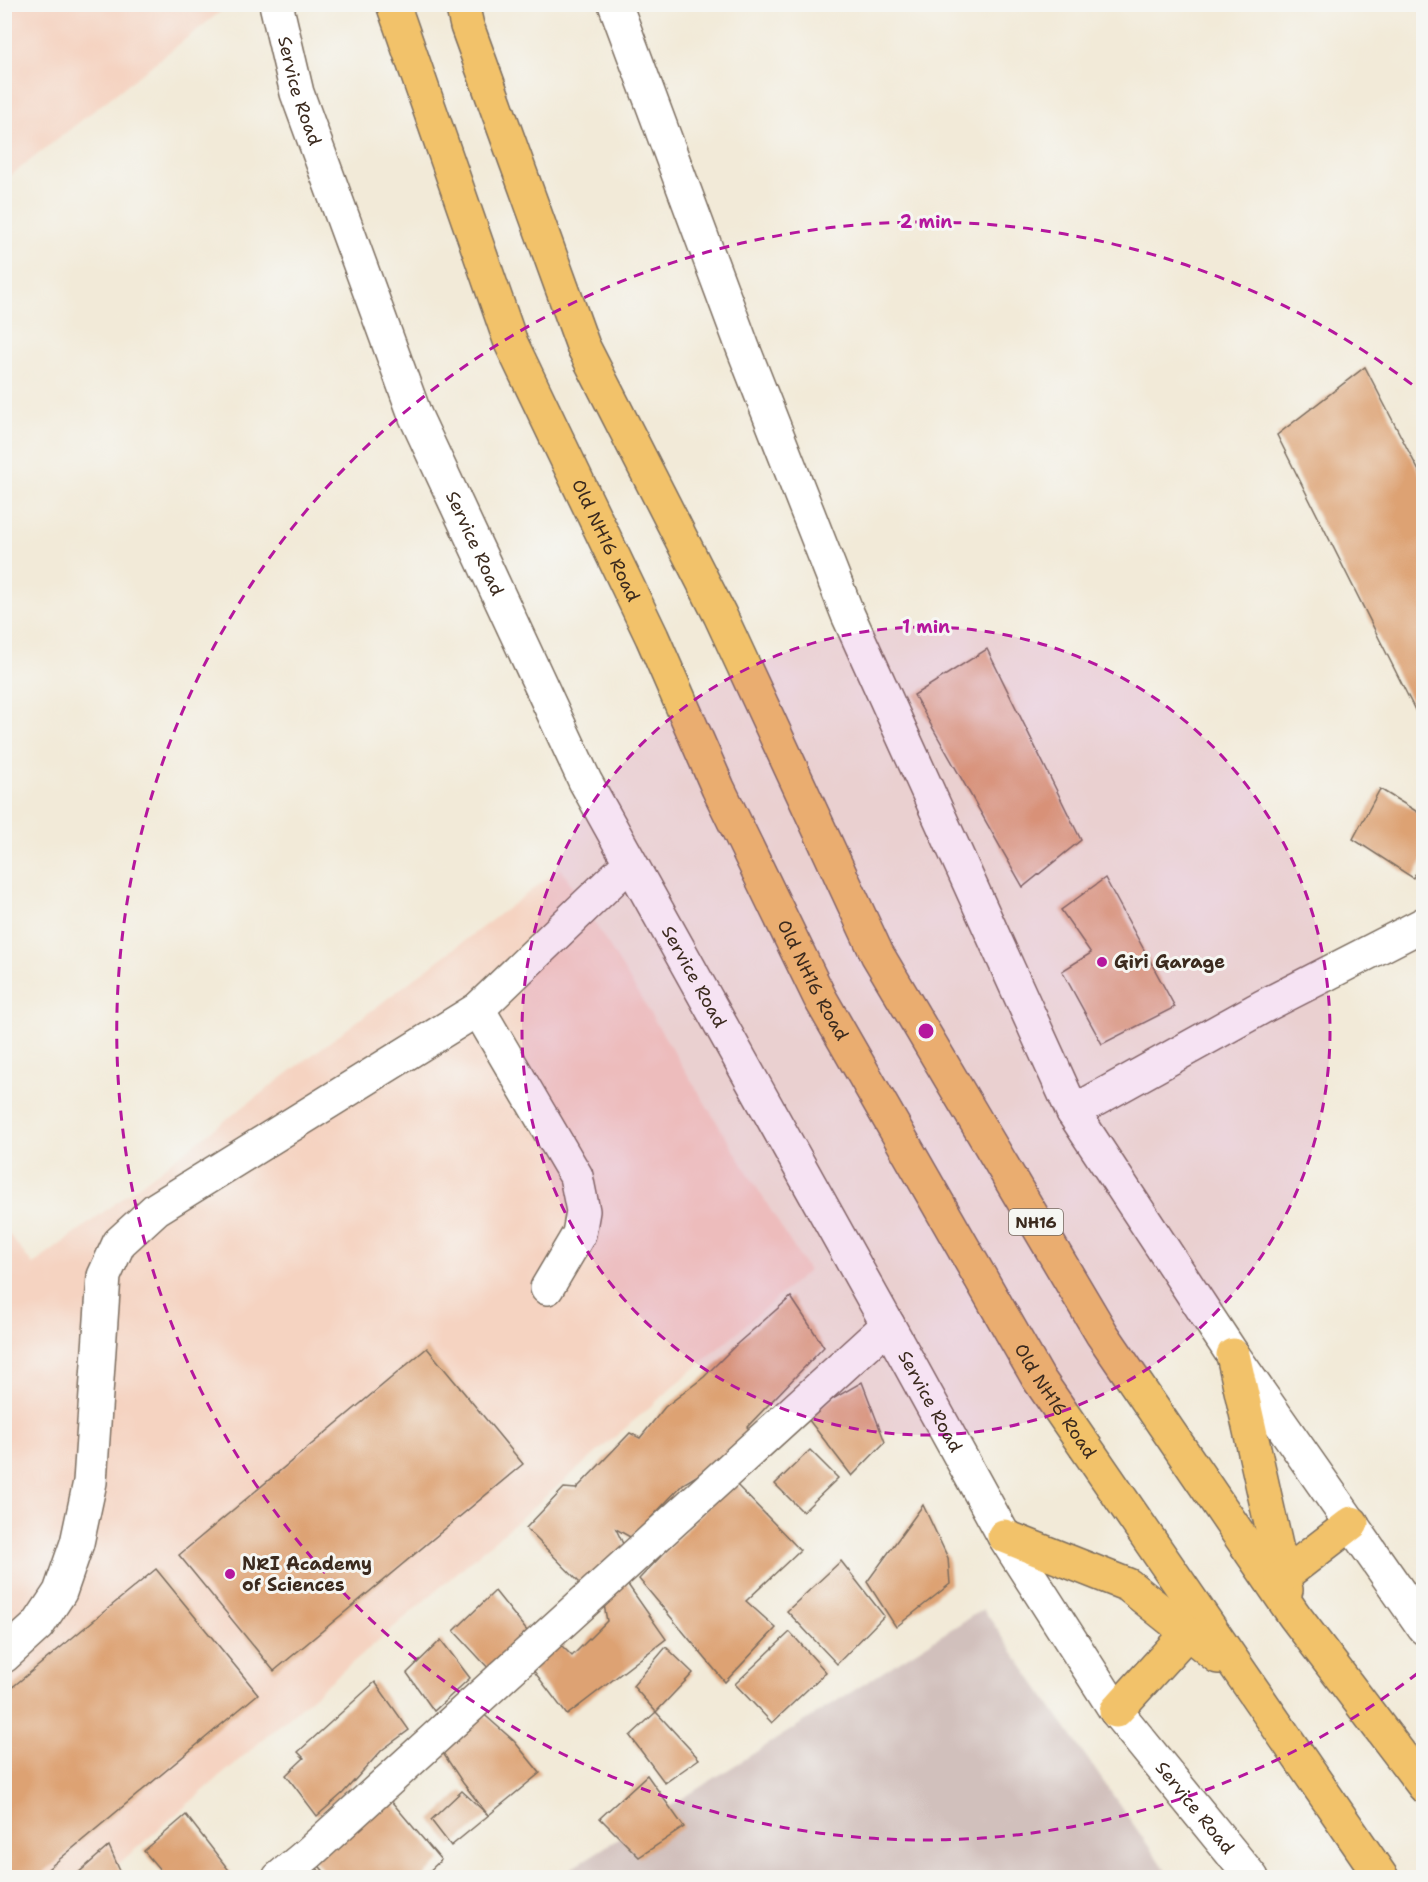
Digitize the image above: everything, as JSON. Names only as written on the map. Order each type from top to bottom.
[{"type":"main road","name":"Old NH16 Road","points":[[393,4],[511,343],[652,637],[718,788],[820,998],[1038,1378],[1382,1878]]},
{"type":"main road","name":"NH16","points":[[462,4],[467,26],[583,346],[720,615],[877,954],[1102,1334],[1294,1615],[1424,1786]]},
{"type":"main road","points":[[1233,1355],[1282,1578],[1294,1615]]},
{"type":"main road","points":[[1282,1578],[1352,1523]]},
{"type":"main road","points":[[1004,1536],[1128,1585],[1245,1678]]},
{"type":"main road","points":[[1116,1711],[1187,1633]]},
{"type":"street","name":"Service Road","points":[[276,4],[297,93],[415,415],[585,781],[1004,1536],[1116,1711],[1252,1878]]},
{"type":"street","points":[[615,4],[743,348],[848,615],[1073,1112],[1233,1355],[1424,1628]]},
{"type":"street","points":[[4,1656],[38,1625],[60,1592],[77,1543],[90,1482],[104,1276],[119,1243],[156,1209],[478,1009],[630,863]]},
{"type":"street","points":[[1073,1112],[1264,1006],[1424,924]]},
{"type":"street","points":[[478,1009],[576,1176],[583,1211],[579,1234],[547,1288]]},
{"type":"street","points":[[279,1878],[888,1325]]},
{"type":"shaded area","points":[[5,4],[221,4],[224,9],[5,180]]},
{"type":"shaded area","name":"NRI Academy of Sciences","points":[[561,868],[808,1271],[103,1877],[5,1877],[4,1228],[33,1265]]},
{"type":"shaded area","points":[[983,1609],[1170,1877],[556,1878]]},
{"type":"building","points":[[1365,367],[1424,481],[1424,728],[1277,435]]},
{"type":"building","points":[[987,649],[1081,840],[1023,887],[914,695]]},
{"type":"building","points":[[1380,789],[1424,816],[1424,858],[1413,878],[1353,839]]},
{"type":"building","points":[[1105,878],[1175,1007],[1102,1044],[1062,971],[1091,953],[1061,910]]},
{"type":"building","points":[[791,1297],[824,1347],[747,1427],[756,1436],[683,1484],[632,1538],[616,1529],[625,1548],[581,1584],[526,1528],[564,1488],[576,1489],[630,1433],[640,1438],[665,1407],[704,1377],[738,1343]]},
{"type":"building","points":[[427,1348],[523,1464],[274,1671],[179,1555]]},
{"type":"building","points":[[862,1382],[885,1442],[852,1476],[805,1415]]},
{"type":"building","points":[[810,1450],[838,1478],[803,1512],[775,1484]]},
{"type":"building","points":[[733,1481],[800,1550],[746,1601],[776,1628],[725,1682],[639,1579]]},
{"type":"building","points":[[923,1505],[948,1558],[950,1584],[896,1627],[867,1582]]},
{"type":"building","points":[[841,1561],[884,1616],[837,1664],[787,1611]]},
{"type":"building","points":[[156,1569],[258,1694],[37,1878],[7,1878],[4,1874],[4,1694]]},
{"type":"building","points":[[624,1579],[666,1639],[567,1715],[530,1666],[554,1638],[572,1656],[607,1621],[603,1599]]},
{"type":"building","points":[[495,1591],[531,1636],[491,1671],[454,1631]]},
{"type":"building","points":[[790,1632],[826,1672],[772,1723],[735,1684]]},
{"type":"building","points":[[441,1640],[470,1678],[434,1711],[407,1673]]},
{"type":"building","points":[[666,1647],[693,1673],[656,1712],[633,1686]]},
{"type":"building","points":[[375,1682],[409,1730],[382,1750],[343,1793],[317,1816],[286,1775],[304,1758],[298,1752]]},
{"type":"building","points":[[479,1710],[514,1741],[540,1773],[451,1846],[431,1820],[462,1791],[488,1815],[441,1750]]},
{"type":"building","points":[[656,1712],[699,1759],[665,1783],[630,1736]]},
{"type":"building","points":[[647,1775],[684,1827],[639,1857],[600,1818]]},
{"type":"building","points":[[380,1788],[441,1860],[422,1878],[329,1878],[309,1853]]},
{"type":"building","points":[[186,1815],[235,1878],[167,1878],[144,1851]]},
{"type":"building","points":[[109,1846],[123,1878],[78,1878],[76,1875]]},
{"type":"building","points":[[314,1864],[324,1878],[298,1878]]},
{"type":"place","name":"Giri Garage","points":[[1102,962]]},
{"type":"place","name":"NRI Academy of Sciences","points":[[230,1574]]}]
